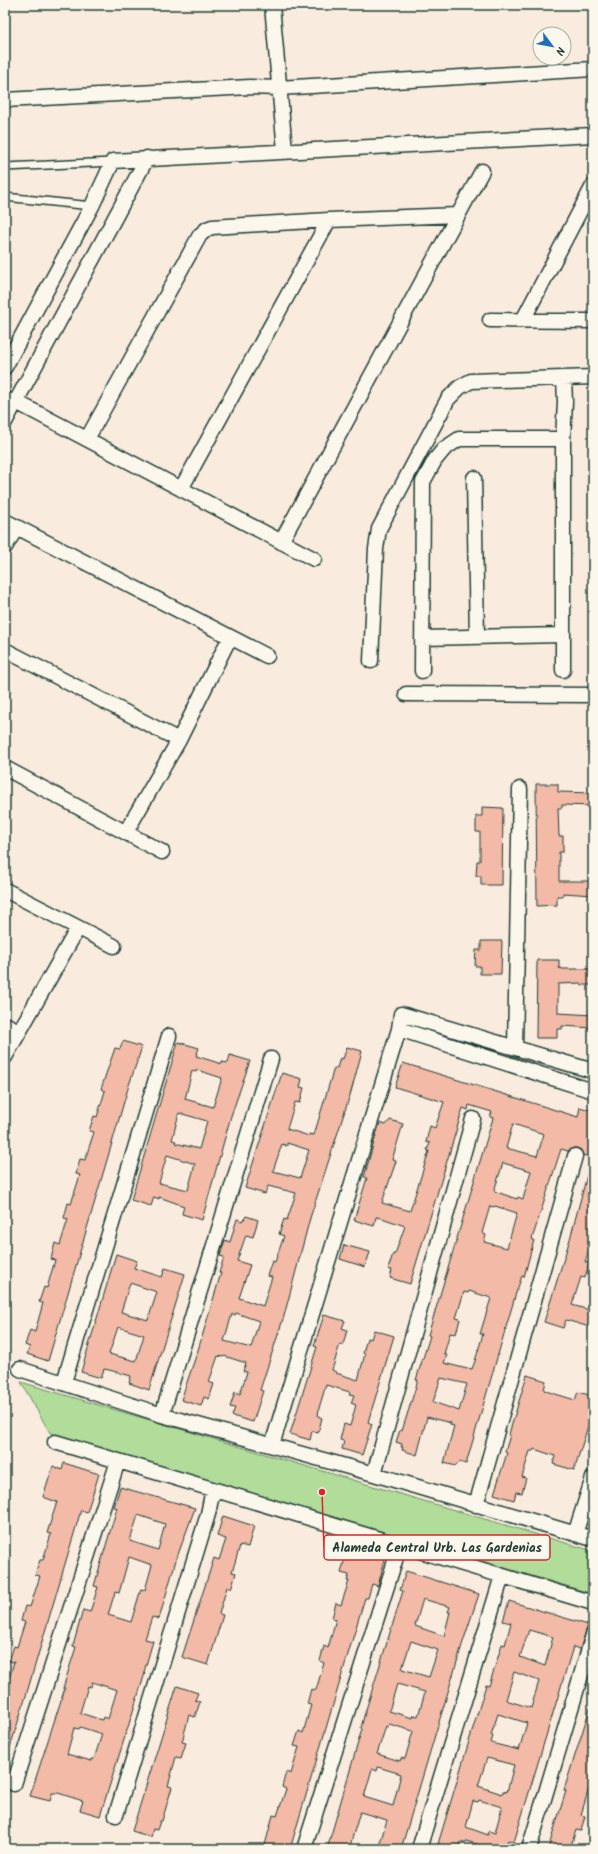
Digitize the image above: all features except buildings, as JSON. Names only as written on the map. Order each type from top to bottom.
[{"type":"street","points":[[272,5],[278,88],[285,151]]},
{"type":"street","points":[[5,100],[250,87],[278,88],[593,69]]},
{"type":"street","points":[[5,366],[92,206],[113,162],[147,158],[593,135]]},
{"type":"street","points":[[5,422],[10,401],[147,158]]},
{"type":"street","points":[[281,542],[482,171]]},
{"type":"street","points":[[523,320],[593,186]]},
{"type":"street","points":[[87,439],[204,231],[212,227],[329,220],[458,215]]},
{"type":"street","points":[[181,489],[329,220]]},
{"type":"street","points":[[490,320],[593,321]]},
{"type":"street","points":[[371,661],[376,549],[379,529],[448,399],[460,387],[471,381],[593,377]]},
{"type":"street","points":[[563,670],[564,378]]},
{"type":"street","points":[[10,401],[87,439],[314,559]]},
{"type":"street","points":[[422,671],[423,482],[435,460],[444,449],[459,439],[563,439]]},
{"type":"street","points":[[474,478],[477,637]]},
{"type":"street","points":[[5,547],[11,524],[267,656]]},
{"type":"street","points":[[422,638],[563,635]]},
{"type":"street","points":[[126,832],[179,740],[230,637]]},
{"type":"street","points":[[5,650],[179,740]]},
{"type":"street","points":[[406,694],[593,695]]},
{"type":"street","points":[[5,768],[162,852]]},
{"type":"street","points":[[515,1048],[520,789]]},
{"type":"street","points":[[5,890],[114,946]]},
{"type":"street","points":[[5,1057],[78,928]]},
{"type":"street","points":[[272,1445],[399,1029],[401,1014],[593,1071]]},
{"type":"street","points":[[5,1024],[19,1031]]},
{"type":"street","points":[[399,1029],[593,1091]]},
{"type":"street","points":[[64,1382],[169,1036]]},
{"type":"street","points":[[162,1415],[271,1059]]},
{"type":"street","points":[[374,1474],[473,1119]]},
{"type":"street","points":[[476,1505],[576,1156]]},
{"type":"street","points":[[20,1369],[162,1415],[374,1474],[593,1539]]},
{"type":"street","points":[[54,1442],[593,1603]]},
{"type":"street","points":[[14,1784],[118,1461]]},
{"type":"street","points":[[575,1534],[593,1478]]},
{"type":"street","points":[[116,1815],[208,1514],[213,1490]]},
{"type":"street","points":[[304,1849],[400,1545]]},
{"type":"street","points":[[419,1849],[502,1576]]},
{"type":"street","points":[[529,1849],[593,1635]]},
{"type":"lane","points":[[5,167],[113,162]]},
{"type":"lane","points":[[5,197],[92,206]]},
{"type":"green space","points":[[21,1382],[593,1551],[593,1594],[50,1433]]},
{"type":"place","name":"Alameda Central Urb. Las Gardenias","points":[[322,1492]]}]
